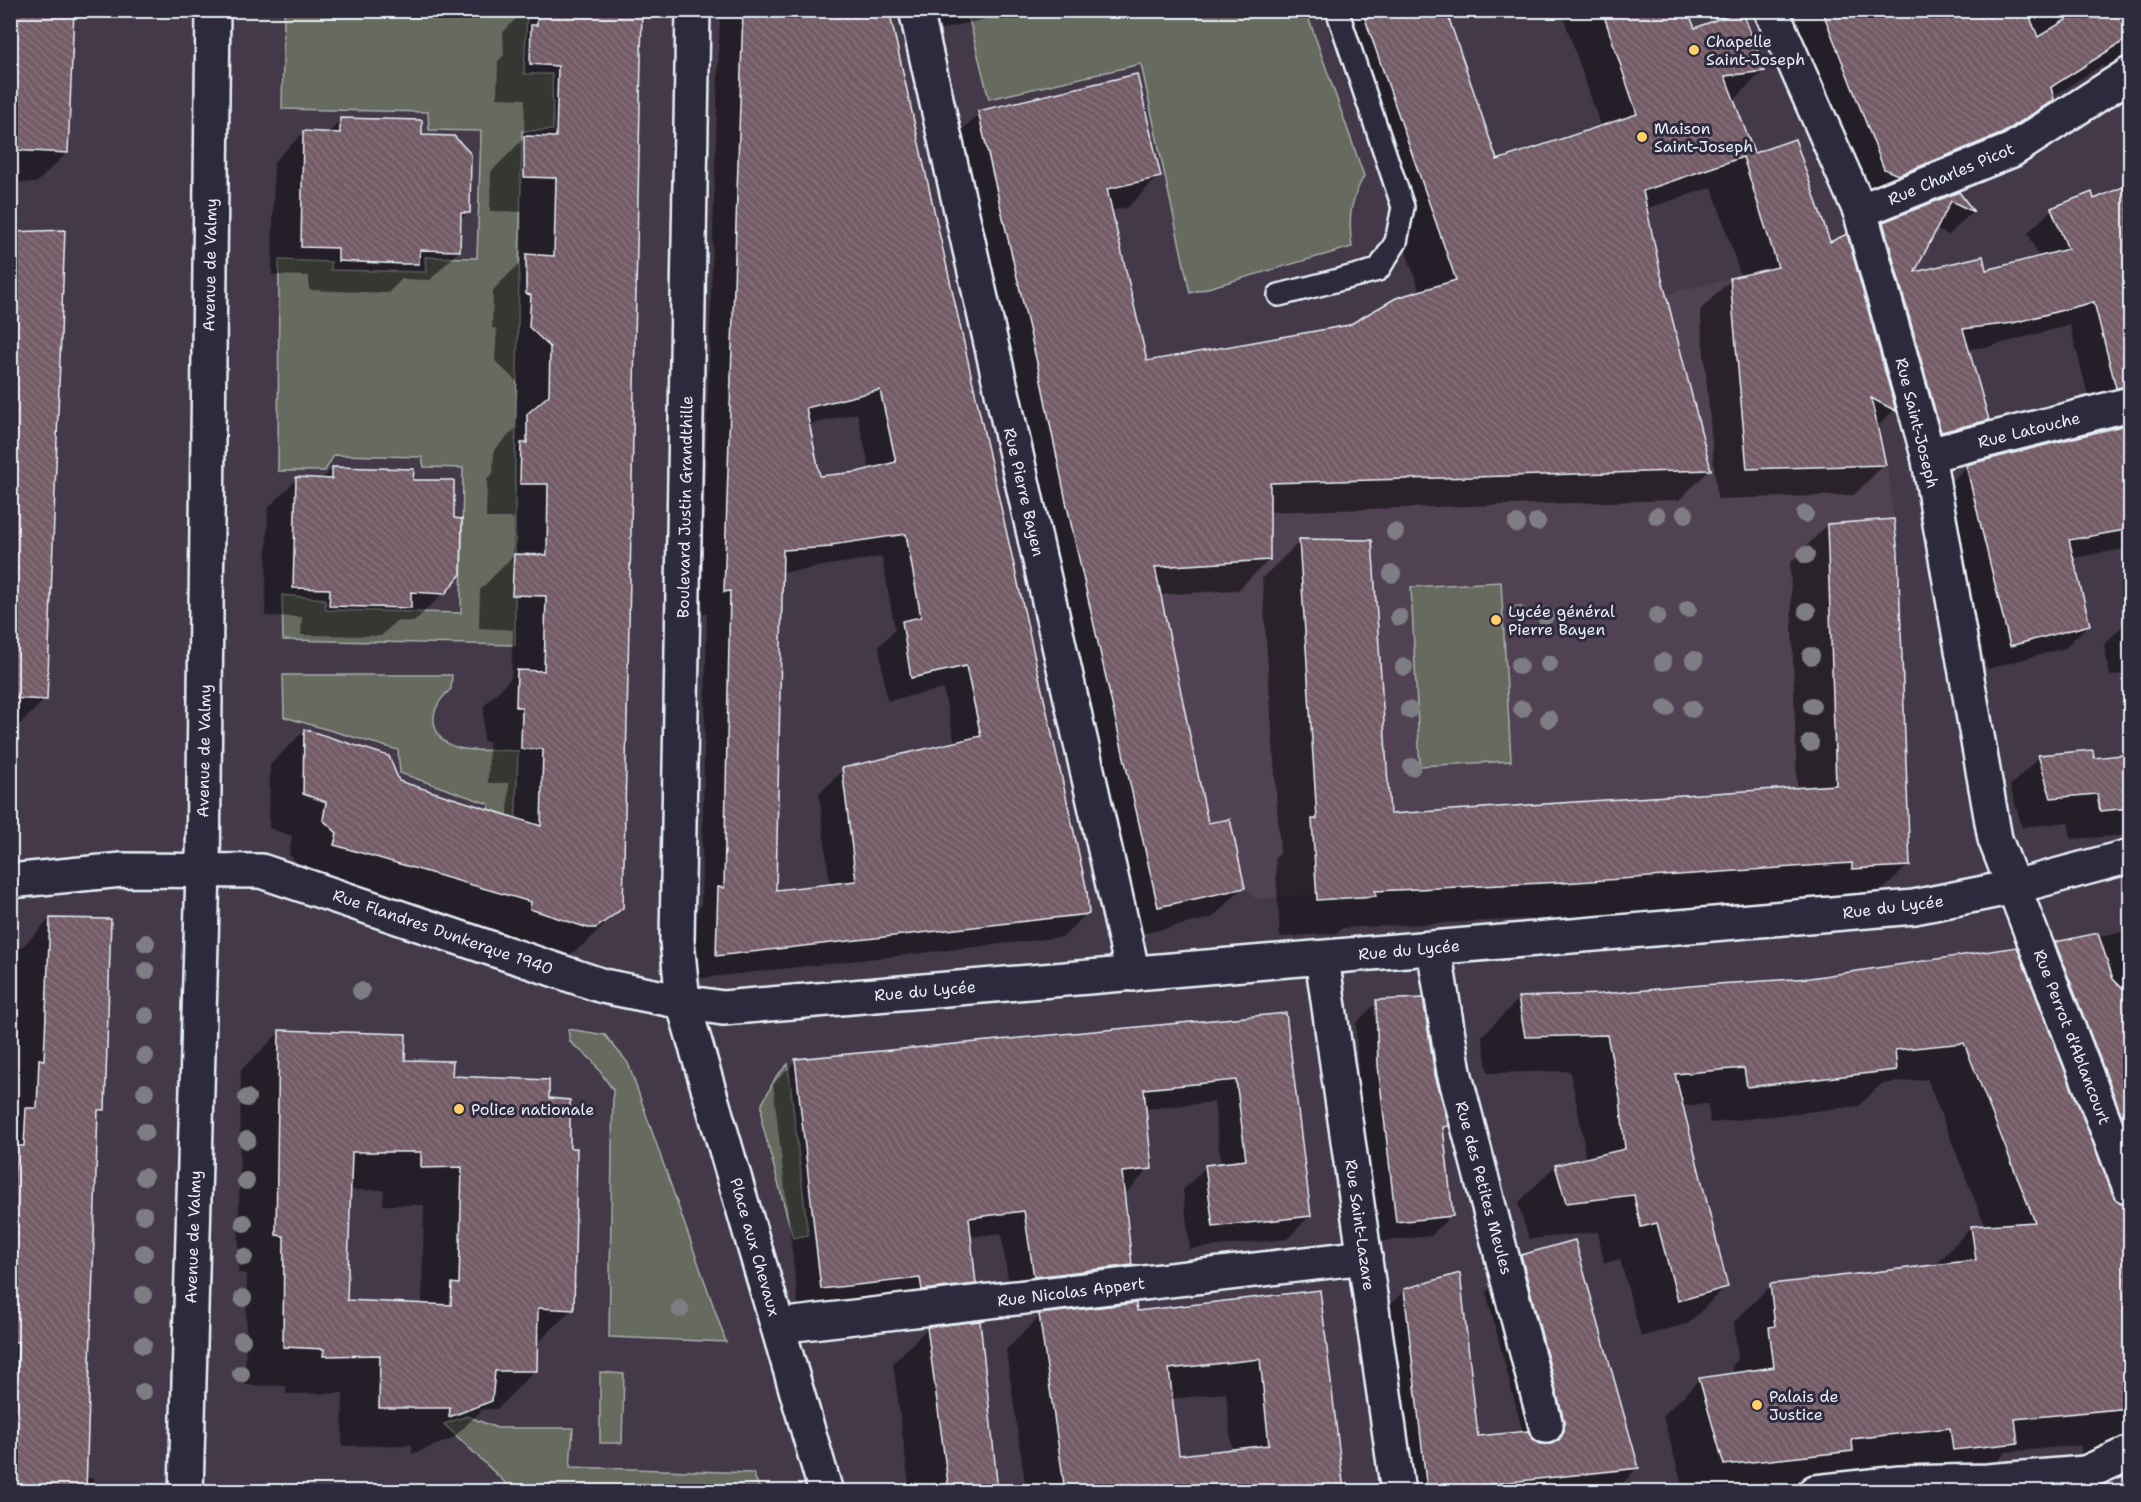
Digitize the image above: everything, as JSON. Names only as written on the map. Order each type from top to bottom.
[{"type":"street","name":"Avenue de Valmy","points":[[186,1491],[203,869],[213,10]]},
{"type":"street","name":"Boulevard Justin Grandthille","points":[[683,1002],[677,941],[693,10]]},
{"type":"street","name":"Rue Pierre Bayen","points":[[916,10],[1133,974]]},
{"type":"street","name":"Rue Saint-Joseph","points":[[1771,10],[1860,211],[1928,455],[1995,839],[2014,887]]},
{"type":"street","name":"Rue Charles Picot","points":[[1860,211],[2012,150],[2130,74]]},
{"type":"street","name":"Rue Latouche","points":[[1928,455],[2130,404]]},
{"type":"street","name":"Rue du Lycée","points":[[683,1002],[723,1008],[1914,907],[2014,887],[2129,858]]},
{"type":"street","name":"Rue Flandres Dunkerque 1940","points":[[10,882],[122,870],[261,871],[603,986],[683,1002]]},
{"type":"street","name":"Rue Perrot d'Ablancourt","points":[[2014,887],[2130,1188]]},
{"type":"street","name":"Rue des Petites Meules","points":[[1434,948],[1454,1072],[1546,1426]]},
{"type":"street","name":"Rue Saint-Lazare","points":[[1322,958],[1398,1491]]},
{"type":"street","name":"Place aux Chevaux","points":[[683,1002],[826,1491]]},
{"type":"street","name":"Rue Nicolas Appert","points":[[778,1326],[1365,1257]]},
{"type":"street","points":[[1815,1491],[1988,1481],[2079,1482],[2130,1453]]},
{"type":"lane","points":[[1279,295],[1378,270],[1396,242],[1403,207],[1337,10]]},
{"type":"shaded area","name":"Lycée général Pierre Bayen","points":[[1833,254],[1889,479],[1897,545],[1895,544],[1852,869],[1851,863],[1663,875],[1663,881],[1648,882],[1648,878],[1580,882],[1579,885],[1563,886],[1563,882],[1376,891],[1376,896],[1317,900],[1316,894],[1256,899],[1245,888],[1157,908],[1039,371],[1089,369],[1151,360],[1505,299],[1661,275],[1666,294]]},
{"type":"green space","points":[[284,11],[527,11],[524,74],[552,74],[553,130],[522,131],[515,469],[515,645],[283,640],[282,595],[325,599],[326,610],[461,613],[463,468],[424,467],[422,457],[334,455],[325,471],[278,471],[279,260],[331,262],[331,270],[426,272],[425,257],[477,258],[481,131],[429,130],[428,112],[282,109]]},
{"type":"green space","points":[[967,11],[1306,11],[1364,176],[1351,210],[1352,247],[1190,293],[1141,64],[989,99]]},
{"type":"green space","points":[[1501,582],[1511,761],[1420,766],[1411,587]]},
{"type":"green space","points":[[283,675],[452,675],[451,689],[441,699],[435,712],[434,721],[438,733],[445,742],[467,750],[518,751],[515,835],[488,833],[489,804],[400,773],[398,750],[284,717]]},
{"type":"green space","points":[[568,1029],[605,1035],[628,1063],[726,1342],[609,1337],[613,1090],[592,1060],[570,1042]]},
{"type":"green space","points":[[788,1064],[808,1235],[793,1238],[762,1123],[762,1104],[776,1077]]},
{"type":"green space","points":[[600,1372],[624,1374],[622,1443],[600,1443]]},
{"type":"green space","points":[[467,1416],[497,1428],[573,1428],[570,1467],[753,1473],[761,1491],[514,1491],[444,1424]]},
{"type":"building","points":[[12,10],[74,10],[68,153],[10,150]]},
{"type":"building","points":[[537,10],[642,10],[623,908],[596,928],[588,928],[530,909],[531,902],[334,845],[337,833],[323,820],[326,802],[303,794],[304,729],[389,756],[399,781],[541,826],[543,749],[521,749],[522,707],[516,707],[517,670],[544,671],[546,596],[512,595],[514,554],[547,555],[548,484],[520,484],[521,443],[527,443],[527,414],[549,395],[550,347],[529,327],[531,295],[526,294],[526,254],[554,256],[556,178],[524,177],[524,136],[556,137],[558,66],[530,64],[531,25],[537,25]]},
{"type":"building","points":[[743,10],[889,10],[1074,832],[1087,891],[1089,914],[716,956],[718,887],[724,888],[730,591],[724,592]],"holes":[[[880,390],[896,462],[857,472],[820,476],[806,408]],[[906,534],[921,617],[902,621],[911,678],[966,666],[981,736],[842,768],[856,881],[776,890],[783,550],[832,547],[831,545]]]},
{"type":"building","points":[[1362,10],[1446,10],[1497,160],[1637,114],[1602,10],[1687,10],[1695,28],[1742,10],[1765,71],[1725,76],[1754,153],[1795,139],[1830,242],[1847,234],[1896,411],[1871,398],[1886,465],[1747,469],[1730,278],[1778,267],[1743,157],[1643,191],[1661,275],[1711,470],[1270,483],[1270,560],[1155,567],[1208,823],[1230,819],[1245,888],[1158,907],[1067,506],[1039,371],[978,111],[1137,74],[1161,177],[1107,189],[1147,361],[1349,325],[1396,298],[1456,280]]},
{"type":"building","points":[[1822,10],[2027,10],[2038,37],[2082,10],[2130,10],[2130,37],[2051,87],[2054,100],[2003,133],[1898,175],[1884,169]]},
{"type":"building","points":[[340,118],[422,120],[422,135],[454,136],[471,154],[470,213],[461,213],[460,251],[420,250],[419,264],[403,264],[338,261],[338,248],[301,247],[303,131],[340,133]]},
{"type":"building","points":[[2130,184],[2130,386],[2116,388],[2094,302],[2013,323],[1963,329],[1989,420],[1941,432],[1883,222],[1959,192],[1974,212],[1951,201],[1915,272],[1983,256],[1986,270],[2068,249],[2051,208],[2092,192],[2094,199]]},
{"type":"building","points":[[65,230],[47,700],[10,698],[10,232]]},
{"type":"building","points":[[2130,424],[2130,529],[2069,540],[2090,625],[2010,646],[1966,465]]},
{"type":"building","points":[[332,467],[414,469],[413,480],[454,480],[454,518],[462,519],[461,574],[445,594],[411,592],[411,608],[329,606],[330,589],[293,588],[296,477],[332,479]]},
{"type":"building","points":[[1894,519],[1898,552],[1910,866],[1852,869],[1852,863],[1563,883],[1375,891],[1376,896],[1317,900],[1312,819],[1317,819],[1299,539],[1372,540],[1390,814],[1836,785],[1827,524]]},
{"type":"building","points":[[2093,750],[2094,758],[2130,754],[2130,808],[2100,811],[2097,794],[2051,798],[2038,755]]},
{"type":"building","points":[[50,918],[111,919],[105,1110],[98,1110],[86,1491],[10,1491],[10,1415],[16,1415],[18,1342],[10,1341],[10,1216],[12,1216],[16,1146],[24,1146],[26,1108],[37,1108],[39,1059],[44,1060]]},
{"type":"building","points":[[2098,933],[2113,979],[2130,996],[2130,1137],[2055,942]]},
{"type":"building","points":[[2017,947],[2113,1195],[2119,1203],[2130,1206],[2130,1408],[2015,1419],[2018,1443],[1953,1450],[1950,1428],[1852,1439],[1853,1451],[1724,1465],[1699,1378],[1774,1367],[1769,1327],[1775,1326],[1770,1284],[1976,1260],[1971,1226],[2035,1222],[1964,1043],[1895,1050],[1897,1070],[1747,1087],[1744,1068],[1675,1074],[1728,1287],[1678,1301],[1657,1223],[1641,1227],[1634,1195],[1566,1203],[1555,1165],[1625,1149],[1620,1098],[1607,1035],[1525,1037],[1518,997],[1601,994],[1810,978]]},
{"type":"building","points":[[1423,998],[1435,1075],[1449,1126],[1443,1127],[1453,1216],[1396,1222],[1378,1065],[1376,1000]]},
{"type":"building","points":[[1286,1013],[1311,1216],[1213,1227],[1205,1165],[1246,1160],[1236,1080],[1144,1089],[1152,1169],[1122,1172],[1132,1265],[1034,1277],[1024,1211],[969,1218],[976,1284],[922,1290],[920,1278],[821,1289],[795,1059]]},
{"type":"building","points":[[279,1030],[406,1034],[405,1060],[453,1061],[452,1076],[549,1080],[549,1098],[570,1100],[570,1148],[577,1148],[574,1310],[538,1308],[537,1371],[495,1371],[492,1401],[449,1417],[450,1408],[379,1408],[380,1355],[323,1356],[324,1349],[283,1347],[284,1236],[276,1235]],"holes":[[[352,1152],[421,1152],[421,1168],[462,1167],[459,1284],[452,1283],[451,1305],[347,1300]]]},
{"type":"building","points":[[1575,1240],[1639,1468],[1427,1491],[1404,1289],[1460,1273],[1478,1436],[1528,1431],[1532,1439],[1540,1444],[1551,1444],[1559,1440],[1564,1432],[1564,1421],[1521,1255]]},
{"type":"building","points":[[1320,1290],[1344,1491],[1065,1491],[1039,1314],[1136,1303],[1137,1311]],"holes":[[[1260,1359],[1269,1445],[1179,1455],[1169,1369]]]},
{"type":"building","points":[[980,1321],[998,1491],[949,1491],[927,1327]]},
{"type":"place","name":"Chapelle Saint-Joseph","points":[[1694,50]]},
{"type":"place","name":"Maison Saint-Joseph","points":[[1642,137]]},
{"type":"place","name":"Lycée général Pierre Bayen","points":[[1496,620]]},
{"type":"place","name":"Police nationale","points":[[459,1109]]},
{"type":"place","name":"Palais de Justice","points":[[1757,1405]]}]
